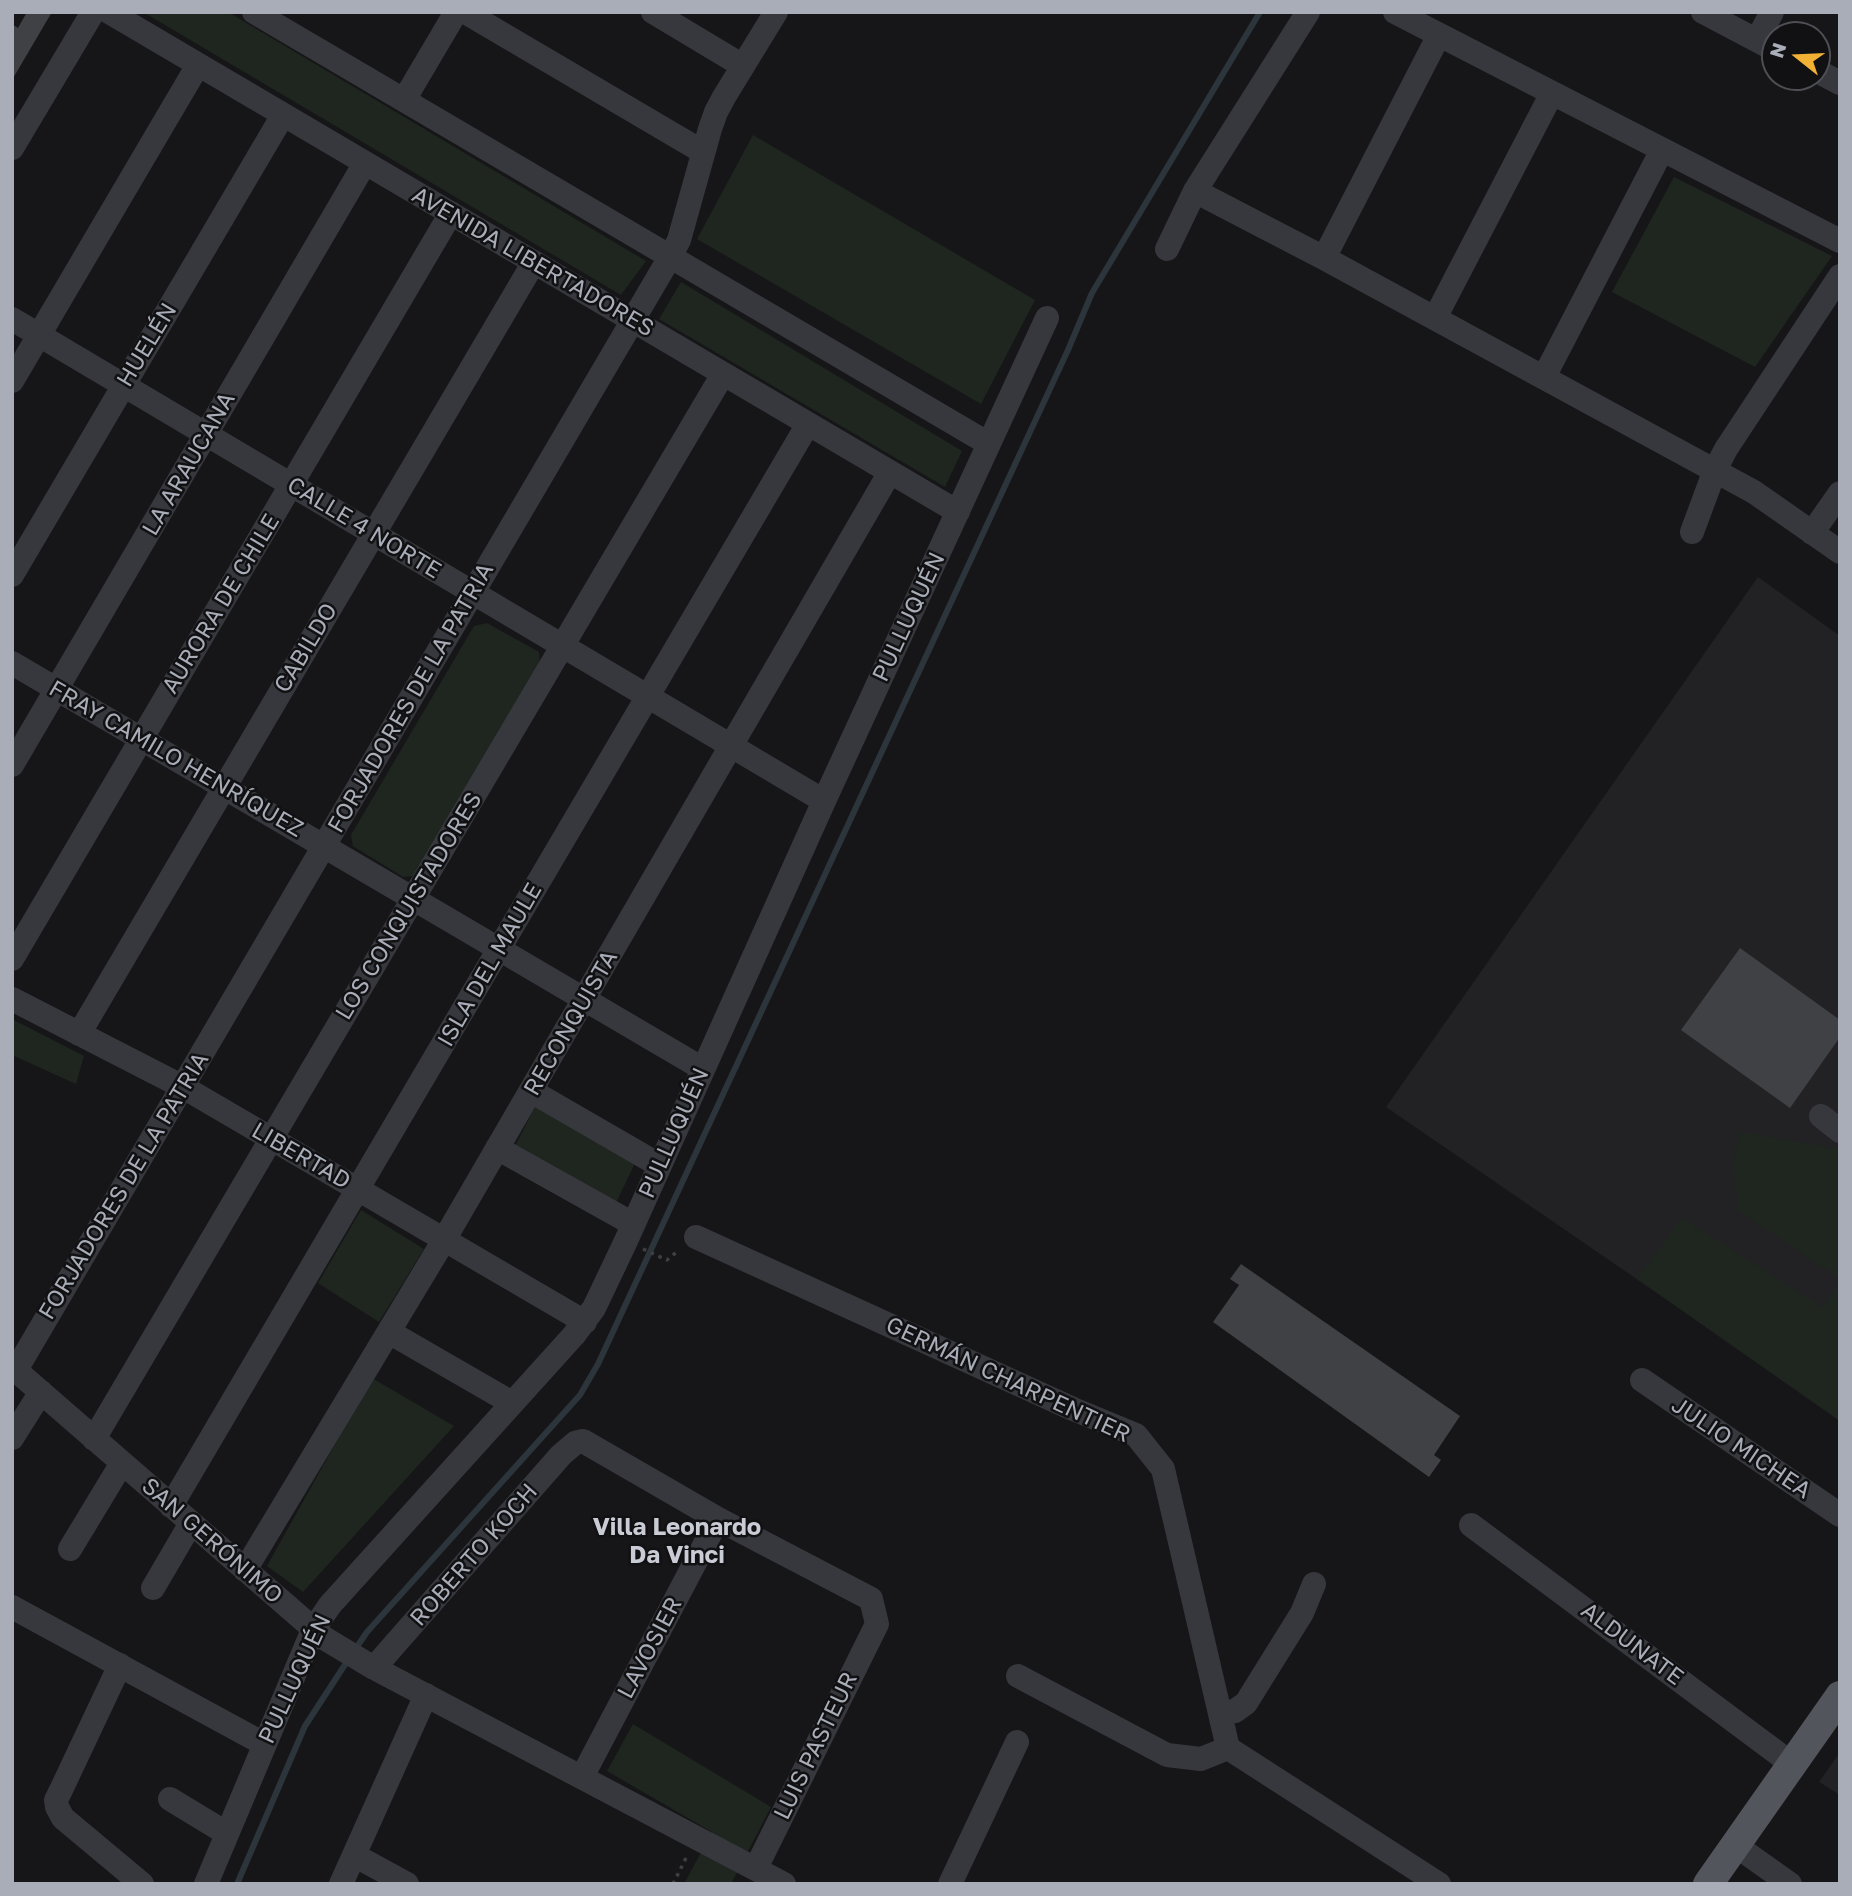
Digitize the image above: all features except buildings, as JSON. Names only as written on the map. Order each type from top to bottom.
[{"type":"main road","points":[[1708,1884],[1840,1696]]},
{"type":"street","points":[[12,148],[93,12]]},
{"type":"street","name":"AVENIDA LIBERTADORES","points":[[109,12],[958,512]]},
{"type":"street","points":[[254,12],[989,444]]},
{"type":"street","points":[[404,100],[456,12]]},
{"type":"street","points":[[466,12],[703,152]]},
{"type":"street","points":[[653,12],[743,66]]},
{"type":"street","name":"FORJADORES DE LA PATRIA","points":[[14,1368],[183,1087],[670,257],[679,240],[716,112],[776,12]]},
{"type":"street","points":[[1167,249],[1195,191],[1308,12]]},
{"type":"street","points":[[1395,12],[1840,241]]},
{"type":"street","points":[[1703,12],[1761,42]]},
{"type":"street","points":[[1324,258],[1439,35]]},
{"type":"street","points":[[12,381],[198,65]]},
{"type":"street","points":[[1435,318],[1552,93]]},
{"type":"street","name":"HUELÉN","points":[[12,575],[283,115]]},
{"type":"street","points":[[1544,377],[1662,150]]},
{"type":"street","name":"LA ARAUCANA","points":[[12,765],[365,163]]},
{"type":"street","points":[[1195,191],[1715,470],[1754,492],[1840,552]]},
{"type":"street","name":"AURORA DE CHILE","points":[[12,959],[451,213]]},
{"type":"street","name":"CABILDO","points":[[79,1034],[534,262]]},
{"type":"street","points":[[1692,532],[1715,470],[1726,449],[1840,276]]},
{"type":"street","name":"PULLUQUÉN","points":[[206,1884],[313,1630],[330,1605],[584,1322],[601,1293],[1047,318]]},
{"type":"street","name":"CALLE 4 NORTE","points":[[12,319],[824,802]]},
{"type":"street","name":"LOS CONQUISTADORES","points":[[94,1438],[723,374]]},
{"type":"street","name":"ISLA DEL MAULE","points":[[171,1506],[808,424]]},
{"type":"street","name":"RECONQUISTA","points":[[245,1570],[444,1240],[890,472]]},
{"type":"street","points":[[1812,533],[1840,493]]},
{"type":"street","name":"FRAY CAMILO HENRÍQUEZ","points":[[12,663],[702,1069]]},
{"type":"street","name":"LIBERTAD","points":[[12,999],[183,1087],[584,1322]]},
{"type":"street","points":[[531,1091],[660,1165]]},
{"type":"street","points":[[498,1148],[633,1224]]},
{"type":"street","name":"GERMÁN CHARPENTIER","points":[[696,1237],[1136,1436],[1163,1469],[1228,1748]]},
{"type":"street","points":[[388,1332],[512,1404]]},
{"type":"street","name":"SAN GERÓNIMO","points":[[14,1368],[313,1630],[341,1649],[784,1884]]},
{"type":"street","name":"JULIO MICHEA","points":[[1642,1380],[1840,1515]]},
{"type":"street","points":[[12,1438],[41,1392]]},
{"type":"street","name":"ROBERTO KOCH","points":[[370,1665],[561,1455],[575,1443],[583,1441],[719,1519]]},
{"type":"street","points":[[70,1549],[122,1463]]},
{"type":"street","name":"LUIS PASTEUR","points":[[719,1519],[871,1599],[877,1624],[756,1868]]},
{"type":"street","name":"LAVOSIER","points":[[582,1777],[719,1519]]},
{"type":"street","points":[[153,1588],[191,1523]]},
{"type":"street","name":"ALDUNATE","points":[[1471,1525],[1792,1764]]},
{"type":"street","points":[[1220,1713],[1235,1711],[1246,1703],[1302,1613],[1314,1584]]},
{"type":"street","points":[[15,1615],[120,1665],[264,1744]]},
{"type":"street","points":[[120,1665],[56,1800],[63,1818],[142,1884]]},
{"type":"street","points":[[1018,1676],[1167,1755],[1201,1759],[1228,1748],[1439,1884]]},
{"type":"street","points":[[341,1884],[426,1695]]},
{"type":"street","points":[[950,1884],[1017,1741]]},
{"type":"street","points":[[170,1799],[226,1833]]},
{"type":"street","points":[[1735,1845],[1790,1884]]},
{"type":"street","points":[[354,1855],[407,1884]]},
{"type":"path","points":[[646,1250],[667,1260]]},
{"type":"path","points":[[673,1884],[697,1837]]},
{"type":"shaded area","points":[[143,12],[228,12],[646,261],[621,295]]},
{"type":"shaded area","points":[[753,135],[1035,300],[981,404],[697,239]]},
{"type":"shaded area","points":[[1674,177],[1832,256],[1755,367],[1612,292]]},
{"type":"shaded area","points":[[681,282],[962,451],[945,487],[659,319]]},
{"type":"shaded area","points":[[1758,577],[1840,636],[1840,1421],[1386,1107]]},
{"type":"shaded area","points":[[487,623],[539,652],[540,665],[422,875],[403,877],[353,846],[351,835],[474,626]]},
{"type":"shaded area","points":[[12,1019],[84,1056],[76,1084],[12,1055]]},
{"type":"shaded area","points":[[535,1107],[635,1163],[616,1203],[515,1146]]},
{"type":"shaded area","points":[[1741,1132],[1840,1149],[1840,1279],[1739,1211],[1733,1160]]},
{"type":"shaded area","points":[[361,1210],[424,1249],[379,1322],[318,1283]]},
{"type":"shaded area","points":[[1682,1218],[1822,1307],[1840,1285],[1840,1421],[1637,1279]]},
{"type":"shaded area","points":[[372,1378],[454,1426],[303,1592],[267,1566]]},
{"type":"shaded area","points":[[633,1724],[771,1807],[731,1884],[684,1884],[712,1832],[607,1771]]},
{"type":"shaded area","points":[[1840,1752],[1840,1795],[1819,1782]]},
{"type":"waterway","points":[[354,1651],[367,1632],[580,1395],[598,1364],[1092,293],[1260,12]]},
{"type":"waterway","points":[[237,1884],[305,1726],[348,1660]]},
{"type":"district","name":"Villa Leonardo Da Vinci","points":[[677,1541]]}]
